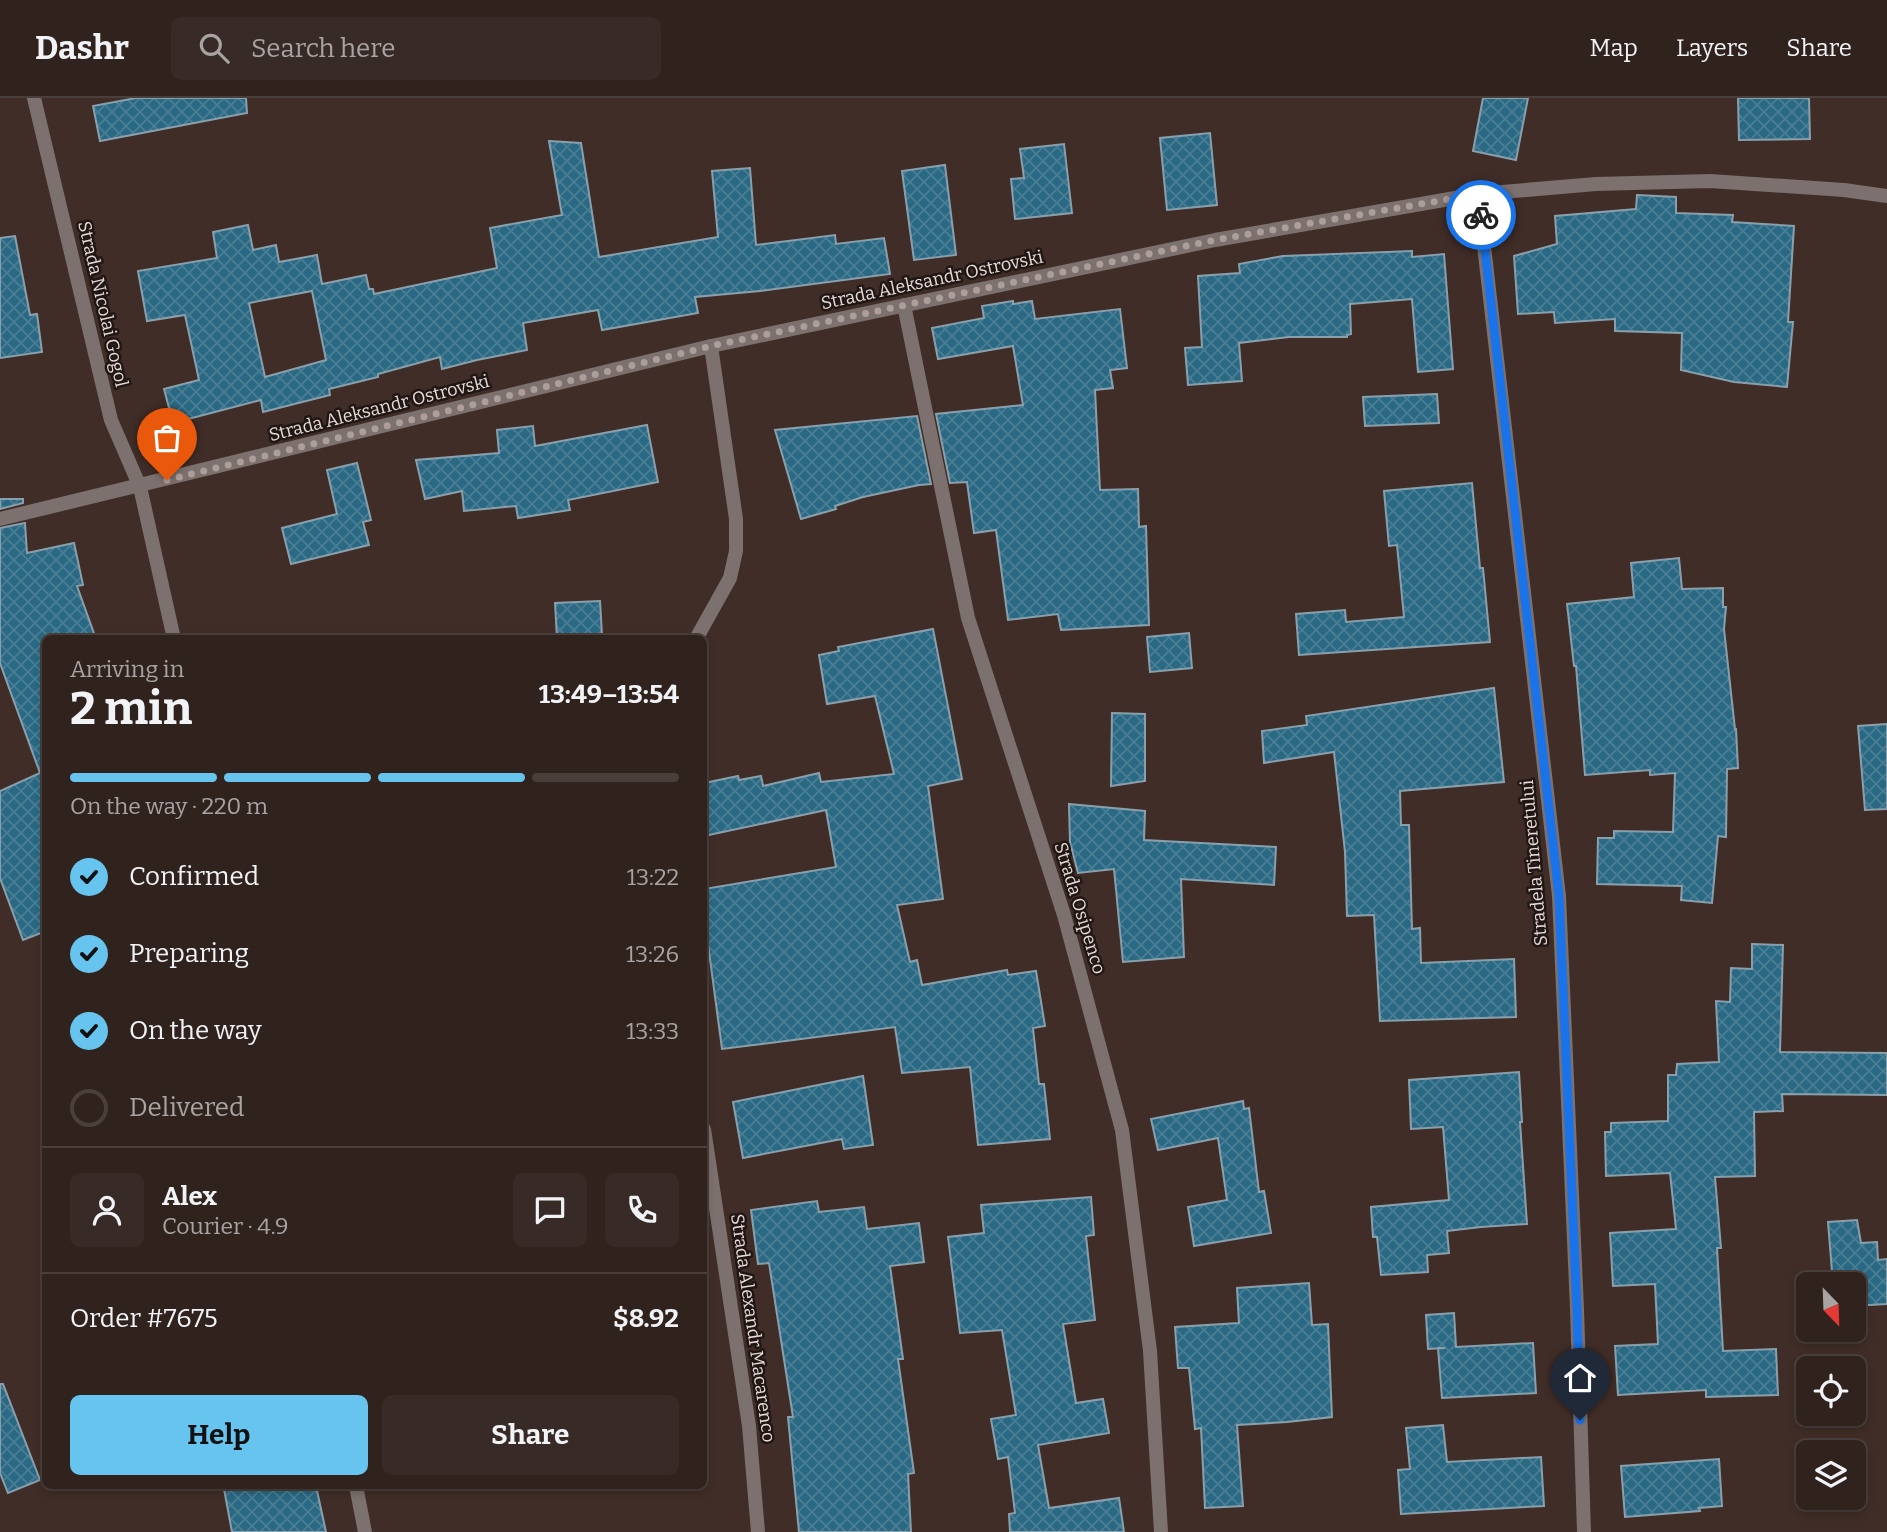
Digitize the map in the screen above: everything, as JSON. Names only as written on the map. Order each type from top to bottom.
[{"type":"street","name":"Strada Nicolai Gogol","points":[[34,98],[111,420],[140,486],[173,635]]},
{"type":"street","name":"Strada Aleksandr Ostrovski","points":[[0,520],[711,346],[1215,240],[1478,194],[1597,184],[1710,181],[1844,190],[1887,196]]},
{"type":"street","name":"Stradela Tineretului","points":[[1478,194],[1559,896],[1584,1532]]},
{"type":"street","name":"Strada Osipenco","points":[[904,305],[968,618],[1064,915],[1122,1130],[1150,1352],[1161,1532]]},
{"type":"street","points":[[698,635],[730,578],[737,551],[737,519],[711,346]]},
{"type":"street","name":"Strada Alexandr Macarenco","points":[[707,1149],[749,1426],[758,1532]]},
{"type":"street","points":[[357,1489],[365,1532]]},
{"type":"building","points":[[136,98],[246,98],[247,113],[100,141],[93,106]]},
{"type":"building","points":[[1483,98],[1528,98],[1516,160],[1473,151]]},
{"type":"building","points":[[1738,98],[1809,98],[1810,139],[1739,140]]},
{"type":"building","points":[[1210,133],[1217,205],[1167,210],[1160,138]]},
{"type":"building","points":[[549,141],[581,143],[599,257],[718,237],[712,171],[750,168],[756,245],[835,235],[836,244],[884,238],[890,274],[695,297],[698,313],[602,330],[598,310],[523,323],[527,350],[442,369],[440,357],[329,389],[330,395],[263,412],[261,400],[173,423],[164,389],[199,380],[185,315],[147,321],[138,271],[217,258],[213,232],[248,225],[253,250],[276,245],[279,262],[317,255],[322,284],[366,275],[369,289],[373,289],[374,294],[497,268],[490,228],[562,215]],"holes":[[[312,291],[326,360],[265,377],[249,303]]]},
{"type":"building","points":[[1064,144],[1072,213],[1015,219],[1011,179],[1024,178],[1020,149]]},
{"type":"building","points":[[945,165],[956,255],[914,260],[902,171]]},
{"type":"building","points":[[1637,195],[1676,197],[1676,213],[1733,215],[1732,222],[1794,226],[1788,322],[1793,322],[1787,387],[1734,382],[1681,370],[1682,333],[1615,331],[1615,319],[1555,323],[1554,312],[1518,314],[1514,256],[1557,244],[1555,216],[1636,209]]},
{"type":"building","points":[[15,236],[30,315],[37,314],[42,352],[0,358],[0,238]]},
{"type":"building","points":[[1412,251],[1412,257],[1444,254],[1453,369],[1418,372],[1412,299],[1350,304],[1351,334],[1347,337],[1289,337],[1239,343],[1242,381],[1188,385],[1185,348],[1202,347],[1198,276],[1240,273],[1239,264],[1283,256]]},
{"type":"building","points":[[1013,301],[1013,304],[1032,301],[1035,319],[1120,309],[1127,368],[1110,370],[1113,388],[1095,390],[1100,490],[1138,489],[1139,527],[1146,526],[1149,625],[1061,630],[1058,614],[1008,620],[996,530],[974,533],[967,482],[950,483],[936,414],[1023,405],[1013,346],[938,359],[932,328],[984,318],[982,306]]},
{"type":"building","points":[[1437,394],[1439,423],[1365,426],[1363,397]]},
{"type":"building","points":[[917,416],[931,484],[863,497],[835,506],[836,509],[801,519],[775,430]]},
{"type":"building","points":[[647,425],[658,482],[568,500],[570,510],[518,518],[516,506],[464,511],[462,491],[425,499],[416,460],[499,453],[497,430],[533,426],[535,446]]},
{"type":"building","points":[[357,463],[371,520],[363,522],[369,545],[291,564],[282,528],[337,514],[327,470]]},
{"type":"building","points":[[1472,483],[1490,642],[1299,655],[1296,614],[1345,610],[1346,622],[1404,617],[1397,545],[1389,546],[1384,491]]},
{"type":"building","points":[[0,499],[23,499],[23,503],[0,509]]},
{"type":"building","points":[[25,523],[27,553],[74,543],[83,585],[77,586],[95,635],[42,635],[42,933],[23,940],[0,878],[0,791],[40,773],[0,663],[0,528]]},
{"type":"building","points":[[1679,558],[1682,589],[1723,588],[1723,607],[1726,607],[1724,629],[1738,768],[1727,769],[1726,837],[1718,836],[1712,903],[1681,900],[1682,886],[1597,884],[1598,838],[1614,838],[1614,831],[1673,832],[1675,773],[1650,775],[1650,770],[1585,775],[1576,666],[1567,604],[1634,597],[1631,563]]},
{"type":"building","points":[[600,601],[602,635],[557,635],[555,603]]},
{"type":"building","points":[[933,629],[962,779],[928,786],[943,899],[897,905],[910,962],[917,960],[922,985],[1007,970],[1008,975],[1036,971],[1045,1026],[1033,1028],[1039,1084],[1044,1084],[1050,1139],[978,1145],[970,1067],[902,1073],[895,1027],[722,1049],[707,944],[707,888],[836,867],[826,810],[707,835],[707,782],[738,776],[739,780],[761,776],[763,786],[819,773],[821,782],[894,774],[875,696],[827,704],[819,655],[839,651],[838,647]]},
{"type":"building","points":[[1189,633],[1192,668],[1150,672],[1147,637]]},
{"type":"building","points":[[1494,688],[1504,782],[1400,791],[1401,825],[1409,825],[1412,929],[1420,928],[1421,963],[1514,959],[1516,1017],[1380,1021],[1374,915],[1347,916],[1345,852],[1334,752],[1264,763],[1262,731],[1307,725],[1306,716]]},
{"type":"building","points":[[1112,713],[1145,714],[1145,781],[1111,786]]},
{"type":"building","points":[[1887,724],[1887,809],[1865,810],[1858,726]]},
{"type":"building","points":[[1069,804],[1145,811],[1144,840],[1276,847],[1274,885],[1181,879],[1184,957],[1123,962],[1114,869],[1078,873],[1070,842]]},
{"type":"building","points":[[1752,944],[1783,945],[1780,1052],[1887,1053],[1887,1095],[1782,1094],[1783,1111],[1754,1112],[1755,1176],[1715,1177],[1721,1248],[1717,1248],[1723,1351],[1776,1349],[1778,1395],[1706,1397],[1706,1390],[1618,1395],[1615,1346],[1658,1344],[1655,1284],[1613,1286],[1610,1233],[1676,1229],[1670,1173],[1606,1176],[1605,1132],[1611,1132],[1611,1123],[1668,1121],[1668,1075],[1676,1075],[1677,1064],[1719,1062],[1716,1001],[1730,1002],[1731,968],[1752,969]]},
{"type":"building","points":[[1519,1072],[1527,1224],[1447,1231],[1449,1253],[1427,1255],[1428,1272],[1381,1275],[1377,1237],[1373,1237],[1371,1207],[1449,1200],[1443,1127],[1411,1129],[1409,1080]]},
{"type":"building","points":[[863,1076],[873,1145],[844,1149],[842,1139],[743,1158],[733,1102]]},
{"type":"building","points":[[1243,1101],[1244,1109],[1249,1108],[1259,1192],[1264,1191],[1271,1233],[1194,1246],[1188,1207],[1227,1200],[1218,1138],[1158,1150],[1151,1119]]},
{"type":"building","points":[[1091,1197],[1094,1235],[1086,1236],[1095,1320],[1063,1324],[1076,1403],[1103,1399],[1109,1433],[1038,1445],[1049,1508],[1119,1498],[1124,1532],[1010,1532],[1009,1514],[1015,1513],[1008,1457],[998,1459],[991,1419],[1016,1415],[1002,1330],[960,1333],[948,1237],[984,1233],[981,1205]]},
{"type":"building","points":[[817,1201],[819,1212],[864,1207],[867,1229],[919,1223],[924,1262],[890,1266],[903,1359],[898,1359],[914,1473],[908,1474],[911,1532],[799,1532],[788,1417],[793,1417],[769,1263],[758,1264],[751,1210]]},
{"type":"building","points":[[1857,1220],[1861,1243],[1877,1242],[1878,1260],[1887,1259],[1887,1304],[1866,1305],[1866,1272],[1832,1272],[1828,1222]]},
{"type":"building","points":[[1309,1283],[1312,1325],[1328,1324],[1332,1417],[1237,1425],[1243,1506],[1205,1508],[1201,1428],[1195,1429],[1189,1368],[1178,1368],[1175,1327],[1239,1323],[1237,1288]]},
{"type":"building","points":[[1454,1313],[1456,1347],[1533,1343],[1536,1393],[1442,1398],[1438,1348],[1428,1349],[1426,1315]]},
{"type":"building","points":[[0,1384],[3,1384],[40,1480],[8,1493],[0,1473]]},
{"type":"building","points":[[1443,1425],[1447,1462],[1541,1457],[1544,1506],[1401,1514],[1398,1470],[1410,1469],[1406,1428]]},
{"type":"building","points":[[1719,1459],[1722,1506],[1699,1508],[1700,1511],[1625,1517],[1621,1466]]},
{"type":"building","points":[[224,1489],[317,1489],[326,1532],[232,1532]]},
{"type":"way so far","points":[[167,480],[711,346],[1215,240],[1478,194],[1481,215]]},
{"type":"route","points":[[1481,215],[1559,896],[1580,1420]]}]
